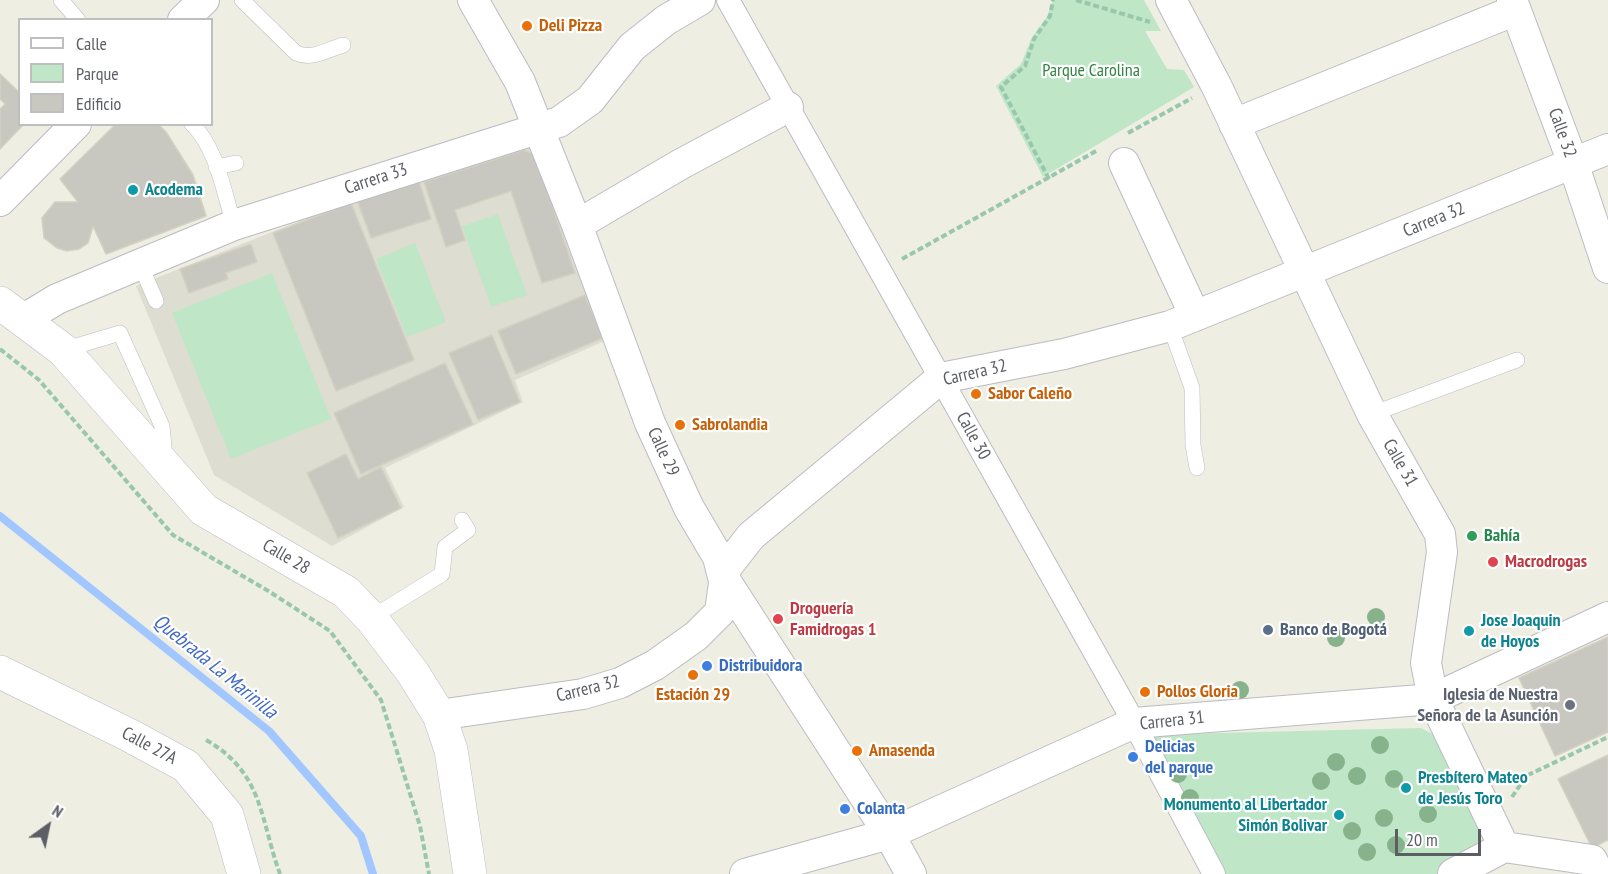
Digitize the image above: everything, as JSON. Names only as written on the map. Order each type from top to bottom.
[{"type":"main road","name":"Calle 28","points":[[12,311],[63,350],[204,510],[346,592],[371,618],[413,673],[439,715],[451,750],[470,874]]},
{"type":"main road","name":"Calle 27A","points":[[0,672],[129,735],[186,766],[227,815],[244,874]]},
{"type":"street","points":[[185,18],[204,0]]},
{"type":"street","name":"Calle 29","points":[[473,0],[520,82],[577,225],[650,423],[689,508],[718,557],[723,578],[889,834],[910,874]]},
{"type":"street","name":"Carrera 33","points":[[12,311],[57,299],[234,225],[559,122],[590,100],[632,47],[666,20],[700,0]]},
{"type":"street","name":"Calle 30","points":[[728,0],[1134,723],[1214,874]]},
{"type":"street","name":"Calle 31","points":[[1171,0],[1216,85],[1372,414],[1440,534],[1442,552],[1426,663],[1433,699],[1504,847]]},
{"type":"street","points":[[1233,124],[1514,5]]},
{"type":"street","name":"Calle 32","points":[[1514,5],[1573,163],[1608,268]]},
{"type":"street","points":[[577,225],[681,164],[788,107]]},
{"type":"street","points":[[0,201],[74,126]]},
{"type":"street","points":[[1117,149],[1182,321]]},
{"type":"street","name":"Carrera 32","points":[[439,715],[583,694],[620,683],[655,665],[696,636],[720,612],[723,578],[730,562],[751,536],[940,378],[1064,354],[1182,321],[1608,149]]},
{"type":"street","name":"Carrera 31","points":[[745,874],[889,834],[1134,723],[1433,699],[1608,617]]},
{"type":"street","points":[[1453,874],[1504,847],[1600,862]]},
{"type":"lane","points":[[61,0],[76,18]]},
{"type":"lane","points":[[242,0],[296,53],[302,56],[309,57],[343,45]]},
{"type":"lane","points":[[194,126],[201,134],[216,167],[234,225]]},
{"type":"lane","points":[[216,167],[236,163]]},
{"type":"lane","points":[[140,264],[156,300]]},
{"type":"lane","points":[[1182,321],[1192,388],[1193,445],[1197,468]]},
{"type":"lane","points":[[63,350],[120,333],[162,426],[165,465]]},
{"type":"lane","points":[[1372,414],[1517,360]]},
{"type":"lane","points":[[371,618],[442,574],[445,547],[468,530],[462,520]]},
{"type":"path","points":[[1049,179],[1001,87],[1025,66],[1034,39],[1050,15],[1053,0]]},
{"type":"path","points":[[1076,0],[1116,10],[1152,23]]},
{"type":"path","points":[[880,271],[1049,179],[1117,149],[1216,85]]},
{"type":"path","points":[[0,349],[39,380],[173,535],[270,592],[330,631],[381,700],[420,826],[429,874]]},
{"type":"path","points":[[1511,799],[1526,776],[1608,737]]},
{"type":"shaded area","points":[[523,146],[538,152],[607,340],[515,380],[523,402],[385,468],[404,507],[332,546],[214,475],[136,286],[428,170]]},
{"type":"green space","name":"Parque Carolina","points":[[1053,0],[1144,0],[1161,31],[1145,31],[1167,69],[1184,70],[1194,87],[1043,177],[996,86],[1021,64],[1032,37],[1047,17]]},
{"type":"green space","points":[[498,214],[527,295],[491,307],[462,226]]},
{"type":"green space","points":[[415,243],[446,322],[407,337],[376,259]]},
{"type":"green space","points":[[272,273],[331,419],[231,459],[172,313]]},
{"type":"green space","points":[[1421,728],[1436,736],[1480,833],[1475,848],[1470,854],[1436,874],[1209,874],[1139,735]]},
{"type":"building","points":[[0,74],[18,91],[18,126],[22,126],[0,149],[0,109],[5,104],[0,99]]},
{"type":"building","name":"Acodema","points":[[114,126],[160,126],[193,175],[206,216],[106,254],[93,226],[88,243],[79,249],[67,251],[57,248],[44,238],[42,218],[55,202],[78,202],[60,179]]},
{"type":"building","points":[[524,150],[535,155],[575,273],[542,283],[511,191],[455,210],[465,240],[446,247],[424,182]]},
{"type":"building","points":[[418,178],[431,219],[371,238],[357,200]]},
{"type":"building","points":[[351,203],[414,360],[336,391],[273,233]]},
{"type":"building","points":[[251,244],[257,262],[226,273],[228,279],[189,293],[180,269]]},
{"type":"building","points":[[585,295],[603,338],[516,374],[498,331]]},
{"type":"building","points":[[492,335],[520,402],[478,420],[449,353]]},
{"type":"building","points":[[445,363],[473,424],[361,474],[334,413]]},
{"type":"building","points":[[346,454],[358,479],[381,467],[401,508],[338,538],[307,473]]},
{"type":"building","name":"Iglesia de Nuestra Señora de la Asunción","points":[[1608,637],[1608,732],[1555,756],[1519,678]]},
{"type":"building","points":[[1608,755],[1608,840],[1592,848],[1558,779]]},
{"type":"waterway","name":"Quebrada La Marinilla","points":[[0,516],[269,731],[361,836],[373,874]]},
{"type":"place","name":"Deli Pizza","points":[[527,26]]},
{"type":"place","name":"Acodema","points":[[133,190]]},
{"type":"place","name":"Sabor Caleño","points":[[976,394]]},
{"type":"place","name":"Sabrolandia","points":[[680,425]]},
{"type":"place","name":"Bahía","points":[[1472,536]]},
{"type":"place","name":"Macrodrogas","points":[[1493,562]]},
{"type":"place","name":"Droguería Famidrogas 1","points":[[778,619]]},
{"type":"place","name":"Banco de Bogotá","points":[[1268,630]]},
{"type":"place","name":"Jose Joaquin de Hoyos","points":[[1469,631]]},
{"type":"place","name":"Distribuidora","points":[[707,666]]},
{"type":"place","name":"Estación 29","points":[[693,675]]},
{"type":"place","name":"Pollos Gloria","points":[[1145,692]]},
{"type":"place","name":"Iglesia de Nuestra Señora de la Asunción","points":[[1570,705]]},
{"type":"place","name":"Amasenda","points":[[857,751]]},
{"type":"place","name":"Delicias del parque","points":[[1133,757]]},
{"type":"place","name":"Presbítero Mateo de Jesús Toro","points":[[1406,788]]},
{"type":"place","name":"Colanta","points":[[845,809]]},
{"type":"place","name":"Monumento al Libertador Simón Bolivar","points":[[1339,815]]}]
